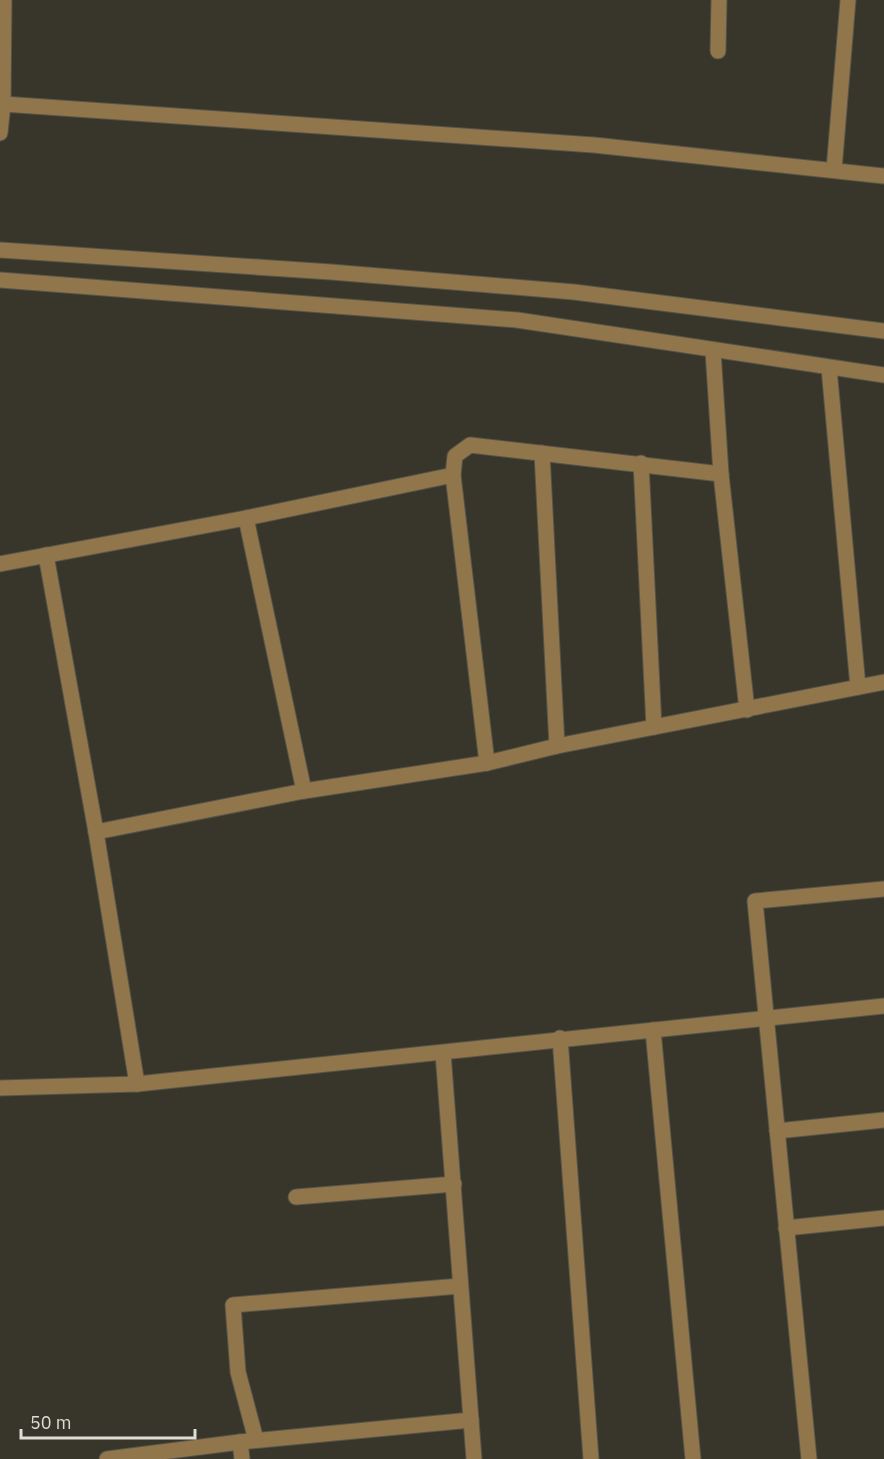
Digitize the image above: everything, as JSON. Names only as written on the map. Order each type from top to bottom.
[{"type":"street","points":[[0,133],[3,104],[4,0]]},
{"type":"street","points":[[718,51],[719,0]]},
{"type":"street","points":[[834,170],[848,0]]},
{"type":"street","points":[[3,104],[583,144],[884,176]]},
{"type":"street","points":[[0,250],[331,272],[574,292],[884,332]]},
{"type":"street","points":[[0,280],[517,320],[884,375]]},
{"type":"street","points":[[713,351],[721,474],[747,710]]},
{"type":"street","points":[[829,368],[858,687]]},
{"type":"street","points":[[487,763],[453,475],[455,456],[470,445],[721,474]]},
{"type":"street","points":[[542,453],[557,746]]},
{"type":"street","points":[[641,463],[654,727]]},
{"type":"street","points":[[0,564],[246,519],[453,475]]},
{"type":"street","points":[[246,519],[304,791]]},
{"type":"street","points":[[46,555],[96,832],[136,1084]]},
{"type":"street","points":[[96,832],[304,791],[487,763],[557,746],[884,682]]},
{"type":"street","points":[[809,1459],[755,901],[884,889]]},
{"type":"street","points":[[0,1088],[136,1084],[443,1053],[766,1016],[884,1006]]},
{"type":"street","points":[[653,1030],[693,1459]]},
{"type":"street","points":[[560,1038],[591,1459]]},
{"type":"street","points":[[443,1053],[474,1459]]},
{"type":"street","points":[[777,1131],[884,1120]]},
{"type":"street","points":[[296,1197],[454,1184]]},
{"type":"street","points":[[786,1228],[884,1218]]},
{"type":"street","points":[[256,1440],[238,1372],[233,1305],[460,1286]]},
{"type":"street","points":[[107,1459],[256,1440],[471,1420]]},
{"type":"street","points":[[240,1442],[242,1459]]}]
